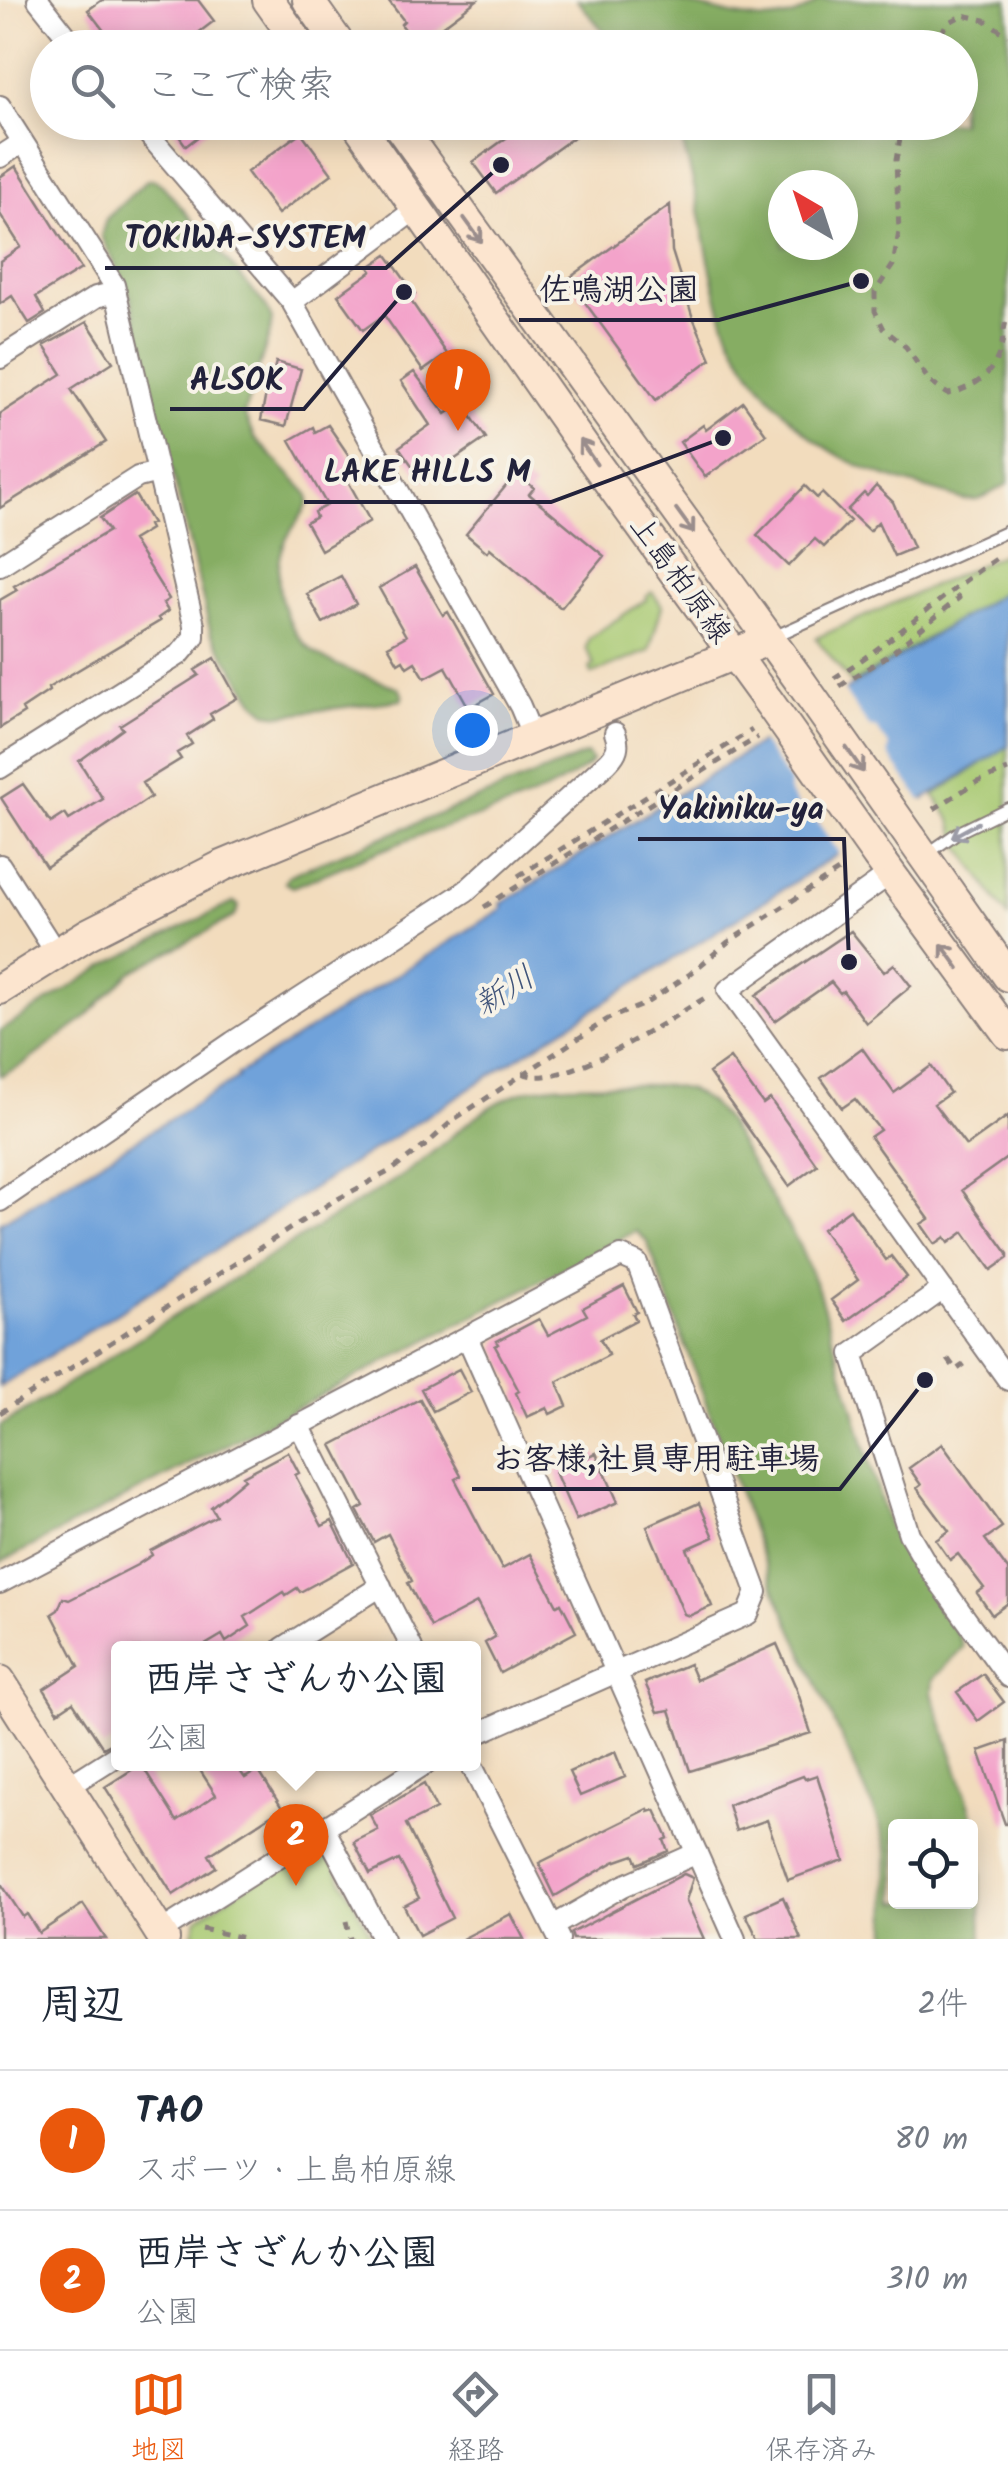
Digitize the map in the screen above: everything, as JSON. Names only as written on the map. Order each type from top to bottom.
[{"type":"street","points":[[38,0],[62,30]]},
{"type":"street","points":[[268,0],[289,30]]},
{"type":"street","points":[[308,0],[329,30]]},
{"type":"street","points":[[0,106],[116,292],[194,626],[194,637],[188,647],[0,768]]},
{"type":"street","points":[[153,140],[292,302],[520,706],[533,737]]},
{"type":"street","name":"上島柏原線","points":[[369,140],[588,453],[1008,1034]]},
{"type":"street","name":"上島柏原線","points":[[409,140],[1008,976]]},
{"type":"street","points":[[0,156],[23,142]]},
{"type":"street","points":[[292,302],[417,208]]},
{"type":"street","points":[[0,358],[96,297],[116,292]]},
{"type":"street","points":[[0,565],[138,477],[158,472]]},
{"type":"street","points":[[0,989],[122,916],[239,859],[770,639]]},
{"type":"street","points":[[0,1201],[233,1042],[448,904],[608,762],[616,753],[618,741],[614,733]]},
{"type":"street","points":[[0,865],[56,953]]},
{"type":"street","points":[[885,866],[728,990],[1008,1380]]},
{"type":"street","points":[[0,1583],[621,1256],[637,1262],[757,1592],[748,1614],[481,1732]]},
{"type":"street","points":[[943,1289],[852,1354],[909,1534],[1008,1677]]},
{"type":"street","points":[[467,1336],[735,1939]]},
{"type":"street","points":[[300,1425],[408,1641]]},
{"type":"street","points":[[294,1641],[381,1586]]},
{"type":"street","points":[[0,1681],[162,1936],[414,1771]]},
{"type":"street","points":[[67,1787],[111,1759]]},
{"type":"street","points":[[474,1771],[556,1933],[623,1886],[697,1854]]},
{"type":"street","points":[[324,1828],[382,1939]]},
{"type":"lane","points":[[770,639],[1008,531]]},
{"type":"lane","points":[[917,848],[1008,808]]},
{"type":"path","points":[[943,30],[963,14],[985,20],[1008,36]]},
{"type":"path","points":[[900,140],[896,160],[899,232],[893,265],[875,292],[875,311],[884,329],[906,347],[930,382],[948,394],[969,390],[990,372],[1008,317]]},
{"type":"path","points":[[834,678],[885,646],[1008,550]]},
{"type":"path","points":[[840,686],[890,654],[958,598],[952,591]]},
{"type":"path","points":[[486,874],[498,889],[752,730]]},
{"type":"path","points":[[498,900],[758,737]]},
{"type":"path","points":[[695,765],[700,773]]},
{"type":"path","points":[[934,809],[977,782],[1008,770]]},
{"type":"path","points":[[0,1413],[332,1202],[392,1170],[452,1120],[608,1018],[645,1004],[728,942],[843,868]]},
{"type":"path","points":[[523,1073],[542,1079],[602,1056],[714,993],[728,990]]},
{"type":"path","points":[[948,1359],[956,1370],[960,1367]]},
{"type":"path","points":[[195,1928],[248,1939]]},
{"type":"green space","points":[[577,0],[663,0],[763,19],[801,12],[819,0],[1008,0],[1008,484],[978,500],[964,500],[864,468],[833,452],[799,426],[767,393],[730,336],[681,140],[978,140],[978,30],[603,30]]},
{"type":"green space","points":[[147,180],[163,186],[265,305],[272,319],[244,414],[254,437],[308,494],[309,502],[280,556],[279,588],[288,620],[306,646],[318,655],[399,688],[401,700],[281,715],[268,713],[256,703],[211,634],[130,295],[101,236],[106,219]]},
{"type":"green space","points":[[1008,552],[1008,589],[852,684],[816,638]]},
{"type":"green space","points":[[652,592],[662,606],[649,651],[592,674],[590,668],[594,665],[586,648],[589,638]]},
{"type":"green space","points":[[1008,746],[1008,917],[960,847],[951,820],[934,795]]},
{"type":"green space","points":[[587,754],[592,761],[589,765],[526,800],[401,843],[293,887],[285,883],[288,876],[304,869]]},
{"type":"green space","points":[[234,902],[239,906],[235,916],[130,973],[82,1021],[24,1064],[0,1076],[0,1031],[106,965]]},
{"type":"green space","points":[[590,1084],[663,1085],[690,1090],[709,1102],[727,1122],[799,1245],[818,1289],[887,1521],[906,1559],[963,1647],[933,1679],[932,1693],[974,1819],[888,1819],[888,1909],[978,1909],[978,1831],[982,1939],[888,1939],[887,1848],[877,1817],[773,1586],[647,1241],[636,1231],[0,1563],[0,1426],[395,1180],[501,1101],[534,1089]]},
{"type":"green space","points":[[310,1846],[327,1851],[373,1939],[196,1939],[193,1934],[197,1918]]},
{"type":"water","name":"新川","points":[[1008,589],[1008,746],[0,1387],[0,1223],[238,1078],[237,1075],[503,908],[501,904]]},
{"type":"pier","points":[[840,685],[869,727],[877,729],[889,746],[888,754],[920,799],[930,804],[838,862],[838,851],[809,810],[801,809],[788,791],[790,783],[758,737]]},
{"type":"building","points":[[102,0],[198,0],[214,21],[202,30],[103,30],[88,10]]},
{"type":"building","points":[[388,0],[477,0],[437,30],[405,30],[401,24],[404,21]]},
{"type":"building","points":[[290,140],[307,140],[332,174],[278,214],[247,172]]},
{"type":"building","points":[[503,140],[570,140],[496,193],[473,162]]},
{"type":"building","points":[[16,166],[81,269],[36,297],[45,313],[29,323],[12,296],[0,304],[0,261],[21,247],[0,214],[0,177]]},
{"type":"building","points":[[670,205],[672,251],[711,359],[656,400],[568,279]]},
{"type":"building","points":[[387,255],[415,294],[409,298],[447,354],[423,371],[384,315],[363,330],[338,295]]},
{"type":"building","points":[[87,322],[113,362],[71,389],[106,442],[0,508],[0,414],[62,374],[44,346]]},
{"type":"building","points":[[276,362],[301,369],[286,426],[261,420],[269,377]]},
{"type":"building","points":[[414,372],[446,414],[462,403],[486,438],[423,481],[399,447],[430,425],[401,381]]},
{"type":"building","points":[[743,402],[766,434],[705,477],[680,442],[703,425],[706,430]]},
{"type":"building","points":[[328,425],[356,466],[344,474],[370,521],[321,550],[306,523],[316,517],[314,512],[327,505],[290,440],[313,427],[315,432]]},
{"type":"building","points":[[522,478],[534,488],[529,494],[604,556],[561,608],[490,548],[487,552],[466,534],[510,481]]},
{"type":"building","points":[[805,486],[817,498],[822,493],[850,521],[824,547],[815,539],[789,566],[757,535]]},
{"type":"building","points":[[876,486],[893,502],[913,548],[894,556],[878,522],[869,531],[847,510]]},
{"type":"building","points":[[135,495],[152,523],[148,525],[150,529],[132,540],[169,599],[163,603],[168,611],[158,618],[160,621],[48,688],[22,709],[24,713],[0,728],[0,600],[17,590],[14,586],[109,531],[100,518]]},
{"type":"building","points":[[415,567],[443,615],[448,612],[494,694],[469,708],[446,667],[425,678],[415,662],[407,667],[403,660],[398,663],[388,646],[406,636],[379,588]]},
{"type":"building","points":[[341,576],[356,604],[323,623],[307,594]]},
{"type":"building","points":[[215,658],[237,698],[210,714],[213,719],[187,736],[192,744],[177,753],[181,759],[142,783],[151,797],[46,867],[1,798],[23,784],[51,823],[65,814],[69,820],[103,799],[79,761],[123,729],[120,725],[199,675],[195,670]]},
{"type":"building","points":[[851,931],[884,972],[894,964],[911,986],[866,1023],[843,991],[840,993],[831,982],[775,1021],[756,995]]},
{"type":"building","points":[[862,1048],[894,1093],[931,1066],[950,1093],[934,1104],[966,1146],[1008,1116],[1008,1157],[962,1190],[1008,1254],[991,1270],[964,1232],[949,1243],[945,1237],[935,1244],[921,1224],[929,1219],[870,1137],[880,1130],[855,1099],[842,1108],[821,1078]]},
{"type":"building","points":[[730,1058],[763,1104],[770,1099],[817,1165],[789,1186],[709,1073]]},
{"type":"building","points":[[850,1209],[886,1260],[891,1256],[907,1277],[846,1321],[831,1300],[858,1280],[822,1229]]},
{"type":"building","points":[[624,1286],[637,1312],[633,1314],[636,1320],[600,1339],[609,1355],[557,1382],[567,1406],[550,1414],[547,1408],[527,1417],[516,1393],[519,1391],[495,1346],[497,1341],[539,1319],[548,1335],[587,1315],[583,1308]]},
{"type":"building","points":[[459,1369],[471,1392],[433,1411],[421,1389]]},
{"type":"building","points":[[420,1399],[461,1476],[455,1479],[502,1569],[530,1554],[576,1632],[500,1673],[485,1643],[495,1637],[477,1603],[431,1627],[388,1534],[374,1542],[357,1510],[364,1506],[332,1445]]},
{"type":"building","points":[[942,1444],[1002,1527],[985,1539],[1008,1570],[1008,1603],[992,1615],[977,1593],[984,1588],[958,1554],[950,1560],[936,1540],[949,1531],[917,1488],[921,1485],[909,1468]]},
{"type":"building","points":[[288,1452],[299,1473],[295,1475],[322,1526],[332,1521],[353,1563],[300,1592],[297,1588],[286,1595],[284,1592],[245,1617],[250,1626],[228,1641],[222,1635],[212,1641],[111,1641],[111,1744],[103,1748],[73,1702],[58,1712],[44,1689],[79,1666],[52,1614],[63,1598],[69,1600],[137,1565],[152,1555],[150,1551],[216,1516],[211,1507],[245,1479],[243,1476]]},
{"type":"building","points":[[596,1453],[618,1502],[576,1520],[555,1472]]},
{"type":"building","points":[[699,1503],[714,1537],[687,1549],[712,1606],[689,1616],[684,1614],[647,1526]]},
{"type":"building","points":[[777,1644],[811,1733],[690,1771],[670,1710],[658,1712],[645,1683],[689,1664],[696,1680]]},
{"type":"building","points":[[983,1674],[1004,1702],[978,1721],[957,1692]]},
{"type":"building","points":[[1008,1741],[1008,1824],[1005,1824],[979,1751]]},
{"type":"building","points":[[615,1752],[625,1777],[580,1796],[569,1772]]},
{"type":"building","points":[[130,1771],[145,1771],[177,1821],[216,1795],[201,1771],[240,1771],[245,1778],[259,1771],[282,1808],[209,1855],[216,1867],[173,1895],[105,1787]]},
{"type":"building","points":[[817,1775],[844,1860],[788,1880],[767,1820],[736,1831],[728,1805],[803,1776],[805,1779]]},
{"type":"building","points":[[424,1784],[436,1809],[406,1824],[452,1918],[419,1935],[404,1906],[419,1898],[399,1860],[370,1874],[354,1842],[378,1830],[370,1815]]},
{"type":"building","points":[[648,1809],[655,1810],[668,1838],[664,1840],[668,1851],[638,1864],[634,1855],[614,1862],[555,1896],[539,1863]]},
{"type":"building","points":[[684,1874],[693,1878],[686,1900],[704,1939],[573,1939],[571,1933]]},
{"type":"building","points":[[0,1882],[39,1933],[83,1904],[106,1939],[0,1939]]},
{"type":"building","points":[[783,1897],[801,1939],[758,1939],[746,1914]]},
{"type":"building","points":[[511,1914],[524,1939],[462,1939]]},
{"type":"place","name":"TOKIWA-SYSTEM","points":[[501,165]]},
{"type":"place","name":"佐鳴湖公園","points":[[861,281]]},
{"type":"place","name":"ALSOK","points":[[404,292]]},
{"type":"place","name":"TAO","points":[[458,431]]},
{"type":"place","name":"LAKE HILLS M","points":[[723,438]]},
{"type":"place","name":"Yakiniku-ya","points":[[849,962]]},
{"type":"place","name":"お客様,社員専用駐車場","points":[[925,1380]]},
{"type":"place","name":"西岸さざんか公園","points":[[296,1886]]}]
